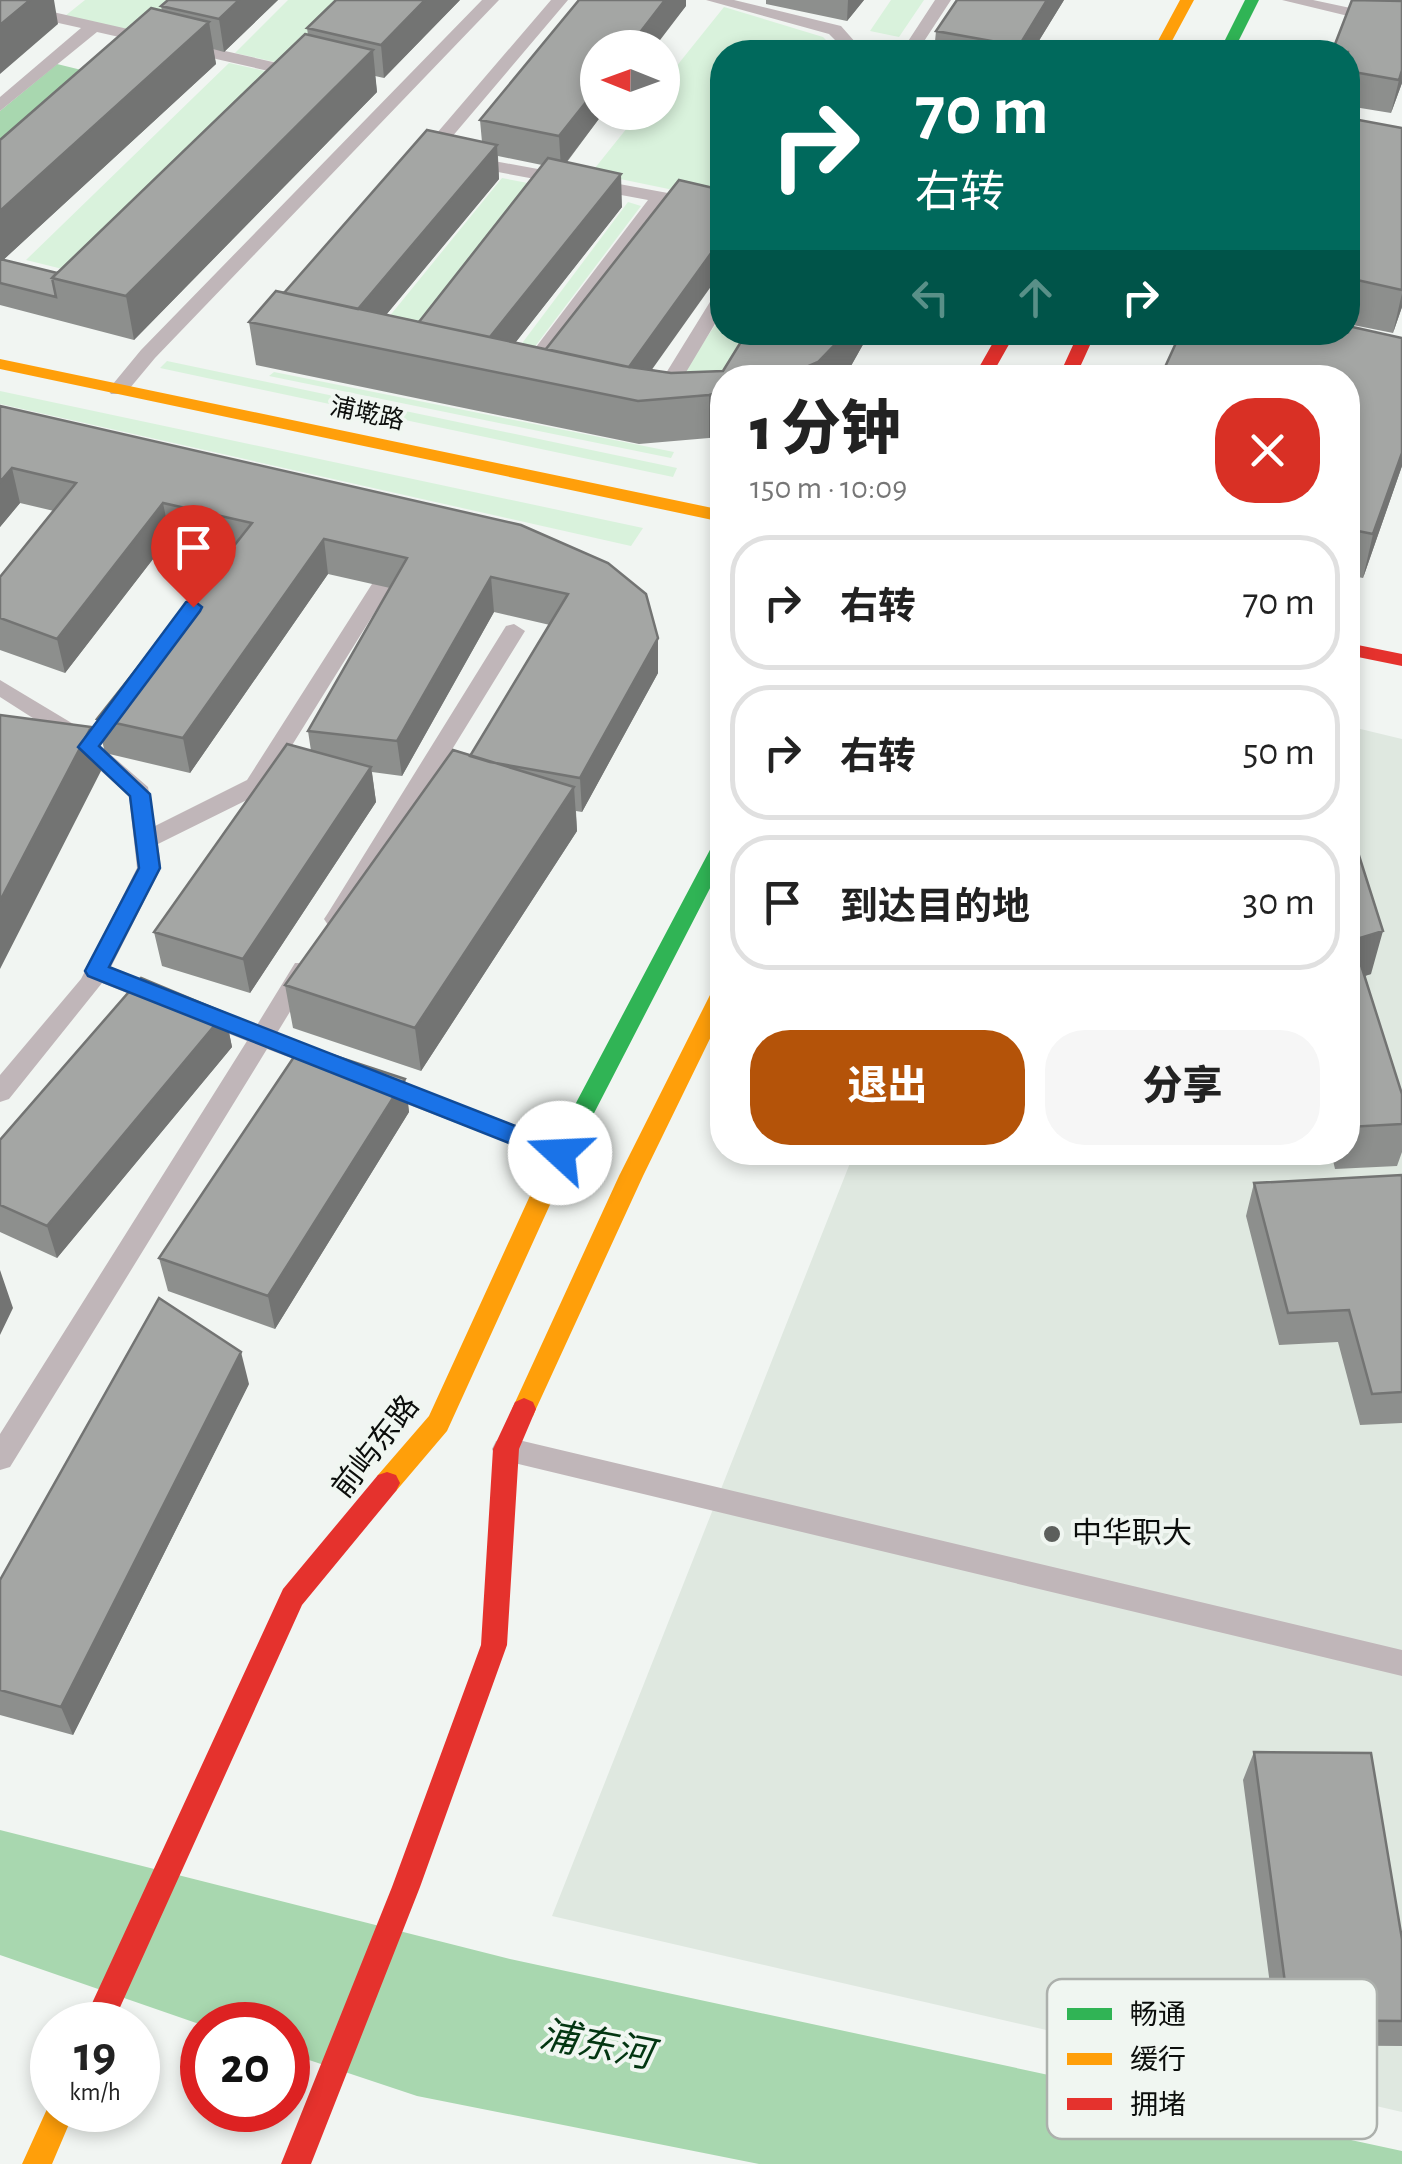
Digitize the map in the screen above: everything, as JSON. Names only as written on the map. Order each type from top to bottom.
[{"type":"main road","points":[[1165,40],[1187,0]]},
{"type":"main road","points":[[1232,40],[1252,0]]},
{"type":"main road","name":"浦墘路","points":[[0,364],[710,513]]},
{"type":"main road","points":[[1360,651],[1402,660]]},
{"type":"main road","name":"前屿东路","points":[[108,2002],[292,1597],[438,1424],[560,1153],[710,869]]},
{"type":"main road","points":[[296,2164],[406,1887],[494,1645],[506,1448],[631,1176],[710,1017]]},
{"type":"main road","points":[[37,2164],[51,2132]]},
{"type":"lane","points":[[118,390],[392,93],[491,0]]},
{"type":"lane","points":[[560,0],[422,161],[541,183],[710,206]]},
{"type":"lane","points":[[714,0],[834,30],[844,40]]},
{"type":"lane","points":[[917,40],[944,0]]},
{"type":"lane","points":[[1290,0],[1402,24]]},
{"type":"lane","points":[[0,5],[152,46],[296,65],[328,79]]},
{"type":"lane","points":[[0,106],[93,27]]},
{"type":"lane","points":[[520,381],[660,196]]},
{"type":"lane","points":[[652,410],[710,316]]},
{"type":"lane","points":[[146,840],[255,786],[386,578]]},
{"type":"lane","points":[[0,1458],[514,630]]},
{"type":"lane","points":[[0,687],[94,739],[140,794],[149,868],[96,971],[32,1058],[0,1092]]},
{"type":"lane","points":[[96,971],[560,1153]]},
{"type":"lane","points":[[506,1448],[1402,1663]]},
{"type":"shaded area","points":[[85,0],[199,0],[157,38],[65,16]]},
{"type":"shaded area","points":[[288,0],[354,0],[288,65],[235,53]]},
{"type":"shaded area","points":[[891,0],[924,0],[899,37],[870,31]]},
{"type":"shaded area","points":[[724,7],[826,40],[710,40],[710,198],[591,173],[625,130],[680,130],[680,62]]},
{"type":"shaded area","points":[[229,63],[297,78],[99,278],[26,260]]},
{"type":"shaded area","points":[[502,178],[533,184],[395,358],[362,350]]},
{"type":"shaded area","points":[[628,202],[641,206],[506,385],[496,378]]},
{"type":"shaded area","points":[[710,333],[710,345],[742,345],[729,365],[710,365],[710,393],[695,416],[660,407]]},
{"type":"shaded area","points":[[167,361],[677,468],[673,477],[160,368]]},
{"type":"shaded area","points":[[274,372],[674,452],[671,458],[269,376]]},
{"type":"shaded area","points":[[0,391],[643,528],[631,546],[0,404]]},
{"type":"shaded area","name":"中华职大","points":[[1360,729],[1402,739],[1402,2112],[1377,2106],[1377,1979],[1047,1979],[1047,2030],[552,1916],[849,1165],[1360,1165]]},
{"type":"water","points":[[57,64],[106,76],[0,160],[0,111]]},
{"type":"water","name":"浦东河","points":[[0,1830],[510,1959],[1047,2075],[1047,2139],[1346,2139],[1402,2151],[1402,2164],[759,2164],[417,2096],[310,2060],[310,2002],[180,2002],[180,2017],[160,2010],[160,2002],[136,2002],[0,1955]]},
{"type":"building","points":[[0,0],[30,0],[0,25]]},
{"type":"building","points":[[168,0],[239,0],[219,19],[161,6]]},
{"type":"building","points":[[336,0],[425,0],[381,45],[307,28]]},
{"type":"building","points":[[579,0],[665,0],[642,30],[580,30],[580,110],[559,136],[480,120]]},
{"type":"building","points":[[957,0],[1047,0],[1023,40],[986,40],[936,31]]},
{"type":"building","points":[[1352,0],[1402,1],[1399,80],[1360,73],[1360,40],[1337,40]]},
{"type":"building","points":[[151,8],[209,22],[0,211],[0,140]]},
{"type":"building","points":[[305,34],[373,50],[126,296],[52,278]]},
{"type":"building","points":[[1360,120],[1402,128],[1402,290],[1360,281]]},
{"type":"building","points":[[427,130],[497,145],[358,309],[284,293]]},
{"type":"building","points":[[548,158],[621,174],[490,337],[419,322]]},
{"type":"building","points":[[679,180],[710,187],[710,255],[629,367],[546,349]]},
{"type":"building","points":[[0,259],[57,273],[52,278],[56,297],[0,283]]},
{"type":"building","points":[[276,291],[623,366],[671,373],[710,372],[710,395],[638,401],[249,322]]},
{"type":"building","points":[[1360,329],[1402,338],[1402,453],[1373,534],[1360,531],[1360,365],[1166,365],[1175,345],[1360,345]]},
{"type":"building","points":[[739,345],[834,345],[818,362],[727,365]]},
{"type":"building","points":[[0,406],[521,525],[608,563],[646,594],[658,638],[580,778],[470,756],[568,594],[491,577],[397,741],[308,731],[407,558],[324,539],[183,738],[97,719],[252,523],[163,503],[57,639],[0,618],[0,577],[76,483],[12,468],[0,482]]},
{"type":"building","points":[[0,715],[91,727],[0,901]]},
{"type":"building","points":[[287,744],[371,767],[243,959],[154,932]]},
{"type":"building","points":[[453,750],[574,787],[415,1028],[285,985]]},
{"type":"building","points":[[1360,859],[1383,931],[1360,938]]},
{"type":"building","points":[[1360,962],[1402,1094],[1402,1124],[1360,1126]]},
{"type":"building","points":[[141,978],[225,1013],[47,1226],[0,1205],[0,1140]]},
{"type":"building","points":[[302,1045],[405,1079],[268,1296],[159,1258]]},
{"type":"building","points":[[1402,1175],[1402,1392],[1372,1394],[1349,1310],[1288,1313],[1254,1183]]},
{"type":"building","points":[[159,1298],[241,1352],[61,1707],[0,1690],[0,1580]]},
{"type":"building","points":[[1254,1752],[1371,1753],[1402,1939],[1402,2021],[1377,2021],[1377,1979],[1284,1979]]},
{"type":"traffic: fast","points":[[1232,40],[1252,0]]},
{"type":"traffic: fast","points":[[562,1152],[710,869]]},
{"type":"traffic: slow","points":[[1165,40],[1187,0]]},
{"type":"traffic: slow","points":[[0,364],[710,513]]},
{"type":"traffic: slow","points":[[524,1409],[631,1176],[710,1017]]},
{"type":"traffic: slow","points":[[387,1483],[438,1423],[562,1152]]},
{"type":"traffic: slow","points":[[37,2164],[51,2132]]},
{"type":"traffic: jam","points":[[989,365],[1000,345]]},
{"type":"traffic: jam","points":[[1072,365],[1082,345]]},
{"type":"traffic: jam","points":[[1360,651],[1402,660]]},
{"type":"traffic: jam","points":[[296,2164],[406,1887],[494,1645],[506,1449],[524,1409]]},
{"type":"traffic: jam","points":[[107,2002],[292,1597],[387,1483]]},
{"type":"place","name":"中华职大","points":[[1052,1534]]},
{"type":"route","points":[[193,607],[88,747],[140,794],[149,868],[96,971],[560,1153]]}]
